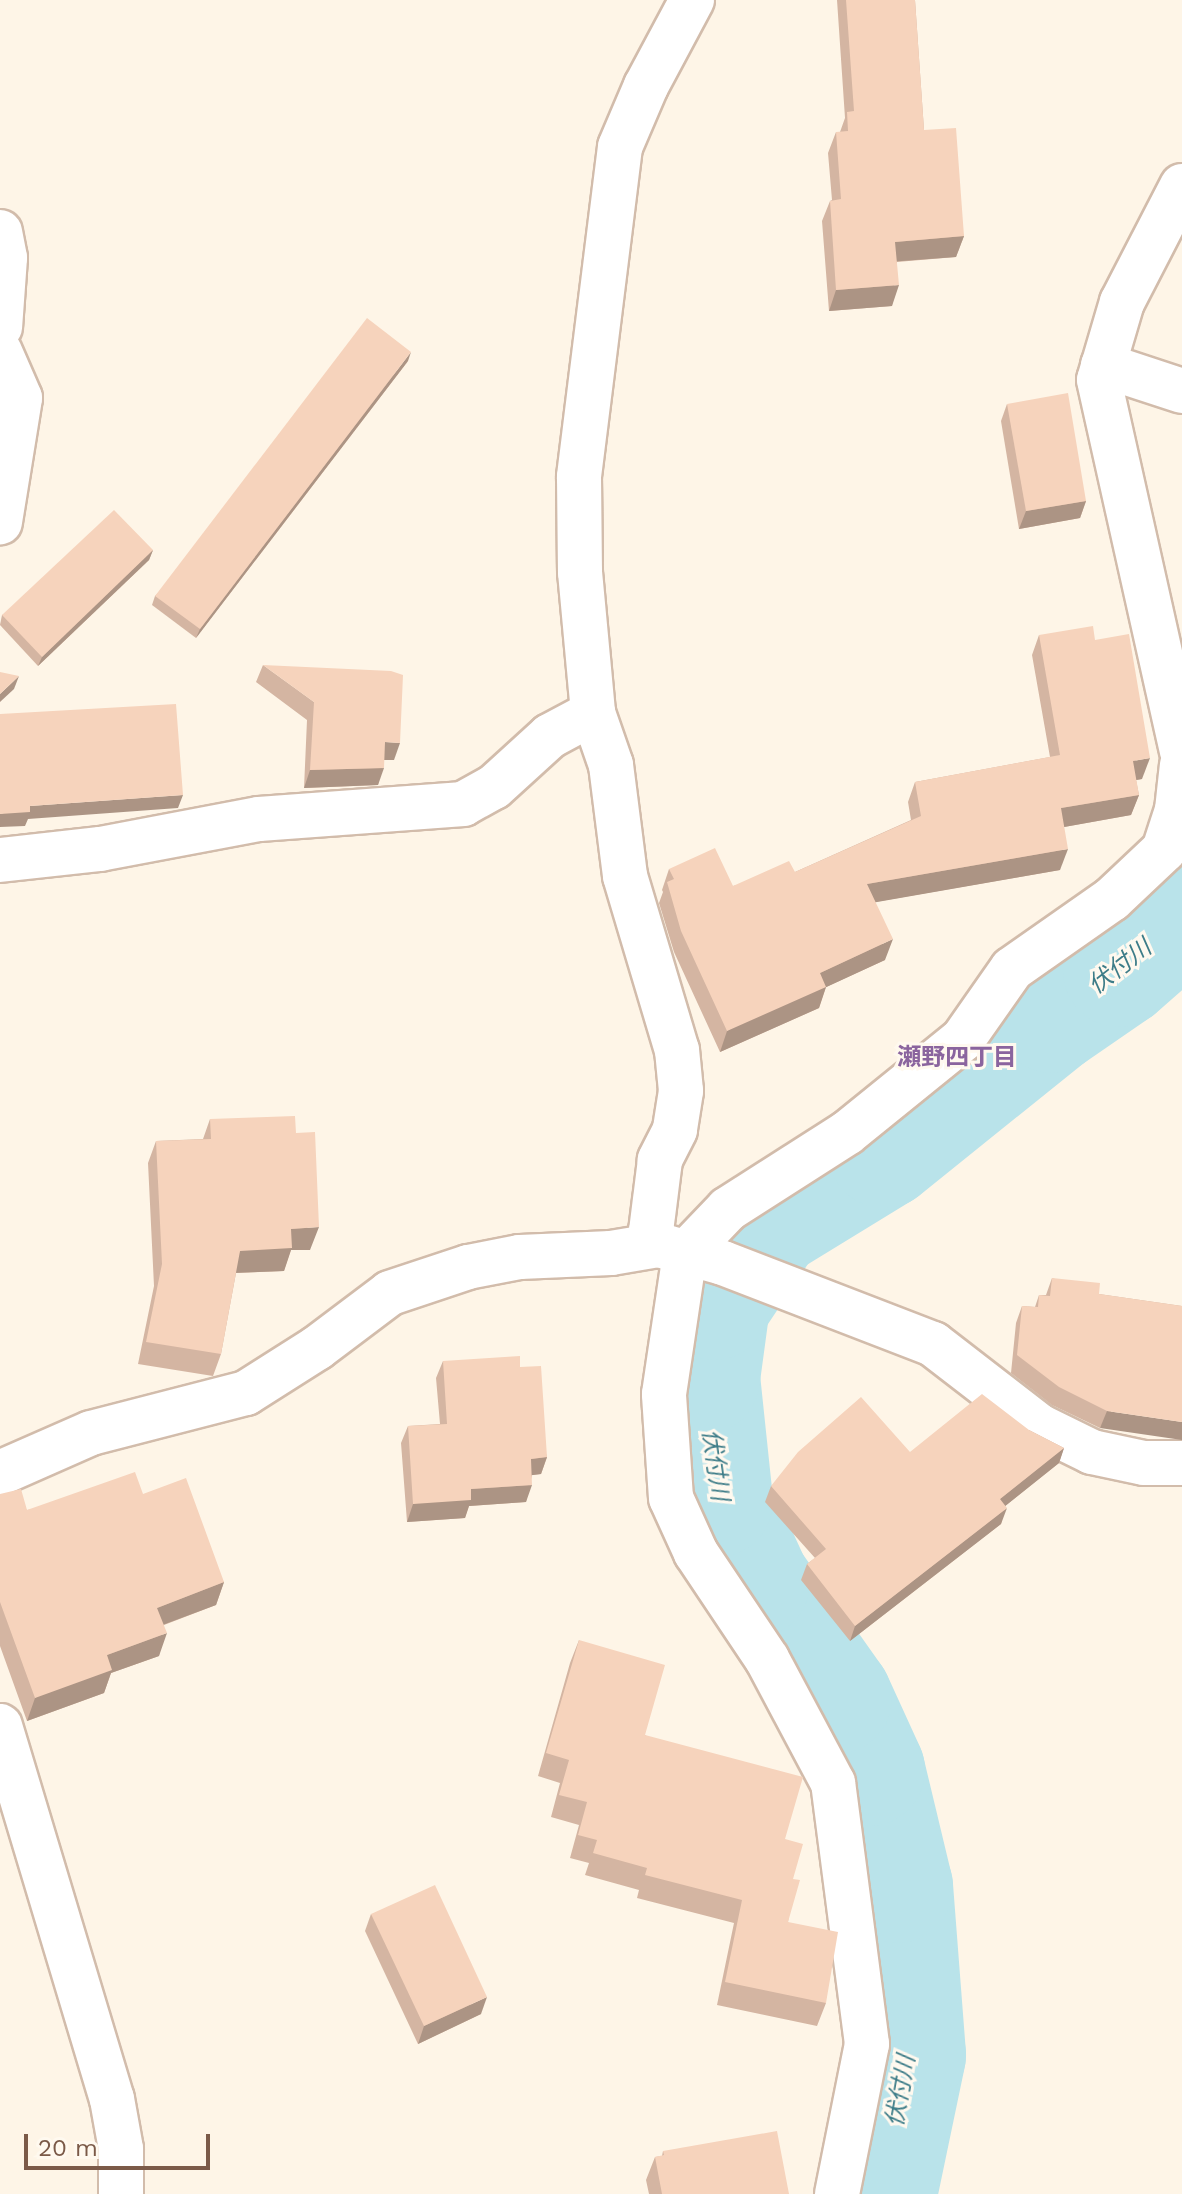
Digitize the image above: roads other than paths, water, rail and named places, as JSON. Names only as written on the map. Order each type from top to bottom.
[{"type":"street","points":[[692,0],[646,86],[620,147],[579,477],[580,572],[593,713],[611,765],[625,876],[677,1050],[681,1091],[675,1130],[660,1160],[650,1205],[651,1231],[689,1254],[933,1344],[1039,1426],[1092,1452],[1144,1463],[1182,1463]]},
{"type":"street","points":[[1182,186],[1122,302],[1099,380],[1182,751]]},
{"type":"street","points":[[0,232],[5,258],[0,327]]},
{"type":"street","points":[[0,352],[20,398],[0,522]]},
{"type":"street","points":[[1103,365],[1181,391]]},
{"type":"street","points":[[0,860],[100,849],[259,819],[463,804],[494,787],[550,736],[593,713]]},
{"type":"street","points":[[837,2194],[867,2044],[833,1783],[767,1659],[696,1553],[671,1498],[664,1394],[689,1254],[728,1209],[847,1133],[963,1039],[1012,969],[1112,899],[1164,850],[1177,810],[1182,765]]},
{"type":"street","points":[[0,1473],[91,1433],[246,1393],[317,1348],[390,1293],[468,1267],[520,1257],[689,1254]]},
{"type":"street","points":[[0,1726],[112,2099],[121,2149],[121,2194]]},
{"type":"waterway","name":"伏付川","points":[[881,2194],[910,2055],[897,1887],[869,1770],[836,1698],[754,1582],[717,1501],[704,1378],[714,1304],[768,1223],[884,1152],[1052,1017],[1119,971],[1182,916]]},
{"type":"district","name":"瀬野四丁目","points":[[957,1058]]}]
